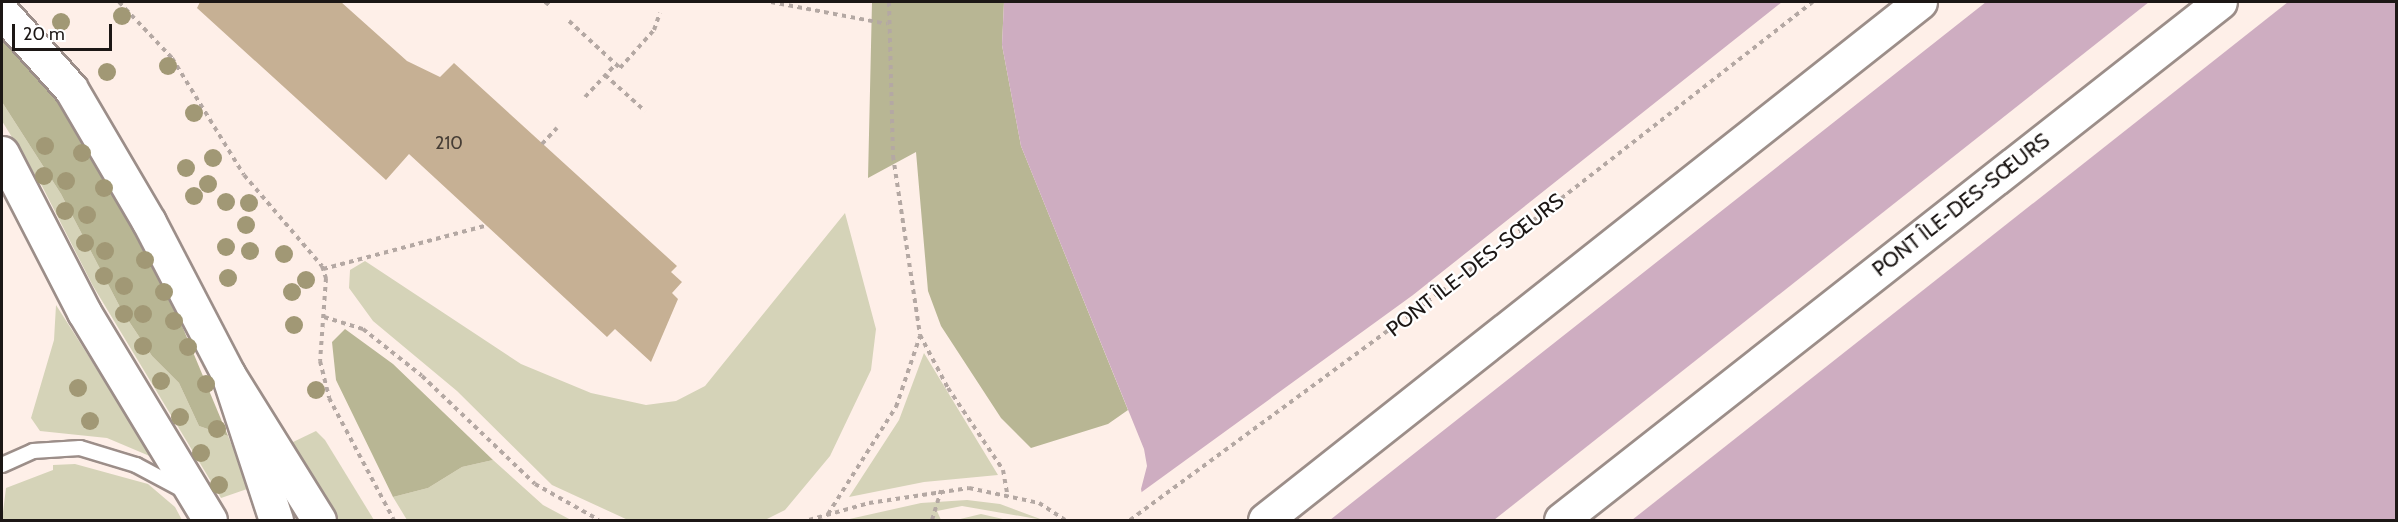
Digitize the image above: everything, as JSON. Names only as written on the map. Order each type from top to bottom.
[{"type":"main road","points":[[1267,517],[1920,2]]},
{"type":"main road","name":"PONT ÎLE-DES-SŒURS","points":[[1561,520],[2220,2]]},
{"type":"main road","points":[[2,12],[49,60],[87,114],[228,374],[319,520]]},
{"type":"main road","points":[[2,153],[84,312],[203,509]]},
{"type":"main road","points":[[228,374],[276,520]]},
{"type":"lane","points":[[2,465],[33,451],[80,448],[136,465],[203,509]]},
{"type":"path","points":[[119,2],[172,58],[244,175],[323,269],[324,317],[320,360],[329,398],[394,520]]},
{"type":"path","points":[[771,2],[887,24]]},
{"type":"path","points":[[888,2],[894,168],[920,335],[948,388],[1003,470],[1007,493]]},
{"type":"path","name":"PONT ÎLE-DES-SŒURS","points":[[1130,520],[1445,289],[1813,2]]},
{"type":"path","points":[[569,21],[620,68],[654,30],[660,13]]},
{"type":"path","points":[[585,97],[616,64]]},
{"type":"path","points":[[605,75],[645,111]]},
{"type":"path","points":[[542,144],[557,128]]},
{"type":"path","points":[[323,269],[485,226]]},
{"type":"path","points":[[324,317],[363,329],[422,376],[535,484],[599,520]]},
{"type":"path","points":[[828,514],[896,407],[920,335]]},
{"type":"path","points":[[932,520],[941,490]]},
{"type":"path","points":[[809,520],[941,490],[1007,493],[1040,503],[1065,520]]},
{"type":"shaded area","points":[[872,2],[1004,2],[1002,45],[1021,146],[1128,410],[1108,424],[1031,448],[1001,418],[941,326],[928,291],[916,152],[868,178]]},
{"type":"shaded area","points":[[1004,2],[2396,2],[2396,520],[1147,520],[1141,489],[1147,466],[1144,449],[1021,146],[1002,45]]},
{"type":"shaded area","points":[[2,36],[62,105],[116,197],[170,297],[228,436],[199,426],[179,383],[152,356],[122,311],[61,194],[2,102]]},
{"type":"shaded area","points":[[2,102],[61,194],[122,311],[152,356],[179,383],[199,426],[228,436],[250,488],[221,498],[93,286],[42,186],[2,121]]},
{"type":"shaded area","points":[[845,213],[876,329],[871,370],[830,456],[785,510],[765,520],[628,520],[552,485],[457,391],[373,321],[349,288],[350,270],[365,261],[521,364],[591,393],[646,405],[676,401],[705,386]]},
{"type":"shaded area","points":[[56,305],[152,457],[107,438],[40,431],[31,418],[54,340]]},
{"type":"shaded area","points":[[345,329],[393,364],[493,460],[462,467],[428,488],[393,497],[336,380],[332,342]]},
{"type":"shaded area","points":[[924,353],[998,475],[924,482],[849,497],[899,420]]},
{"type":"shaded area","points":[[316,431],[325,440],[374,520],[335,520],[291,443]]},
{"type":"shaded area","points":[[493,460],[543,505],[571,520],[407,520],[393,497],[428,488],[462,467]]},
{"type":"shaded area","points":[[75,464],[148,484],[175,507],[182,520],[2,520],[6,488],[53,470],[53,465]]},
{"type":"shaded area","points":[[967,500],[1000,504],[1043,520],[962,506],[937,511],[941,520],[845,520],[921,503]]},
{"type":"shaded area","points":[[981,514],[1003,519],[1008,520],[956,520]]},
{"type":"pier","points":[[1782,2],[1986,2],[1330,520],[1144,520],[1139,494],[1413,295]]},
{"type":"pier","points":[[2149,2],[2288,2],[1632,520],[1494,520]]},
{"type":"building","points":[[200,2],[341,2],[407,61],[440,77],[454,63],[677,266],[671,272],[682,282],[672,293],[678,299],[651,362],[615,329],[607,337],[409,154],[386,180],[197,8]]}]
